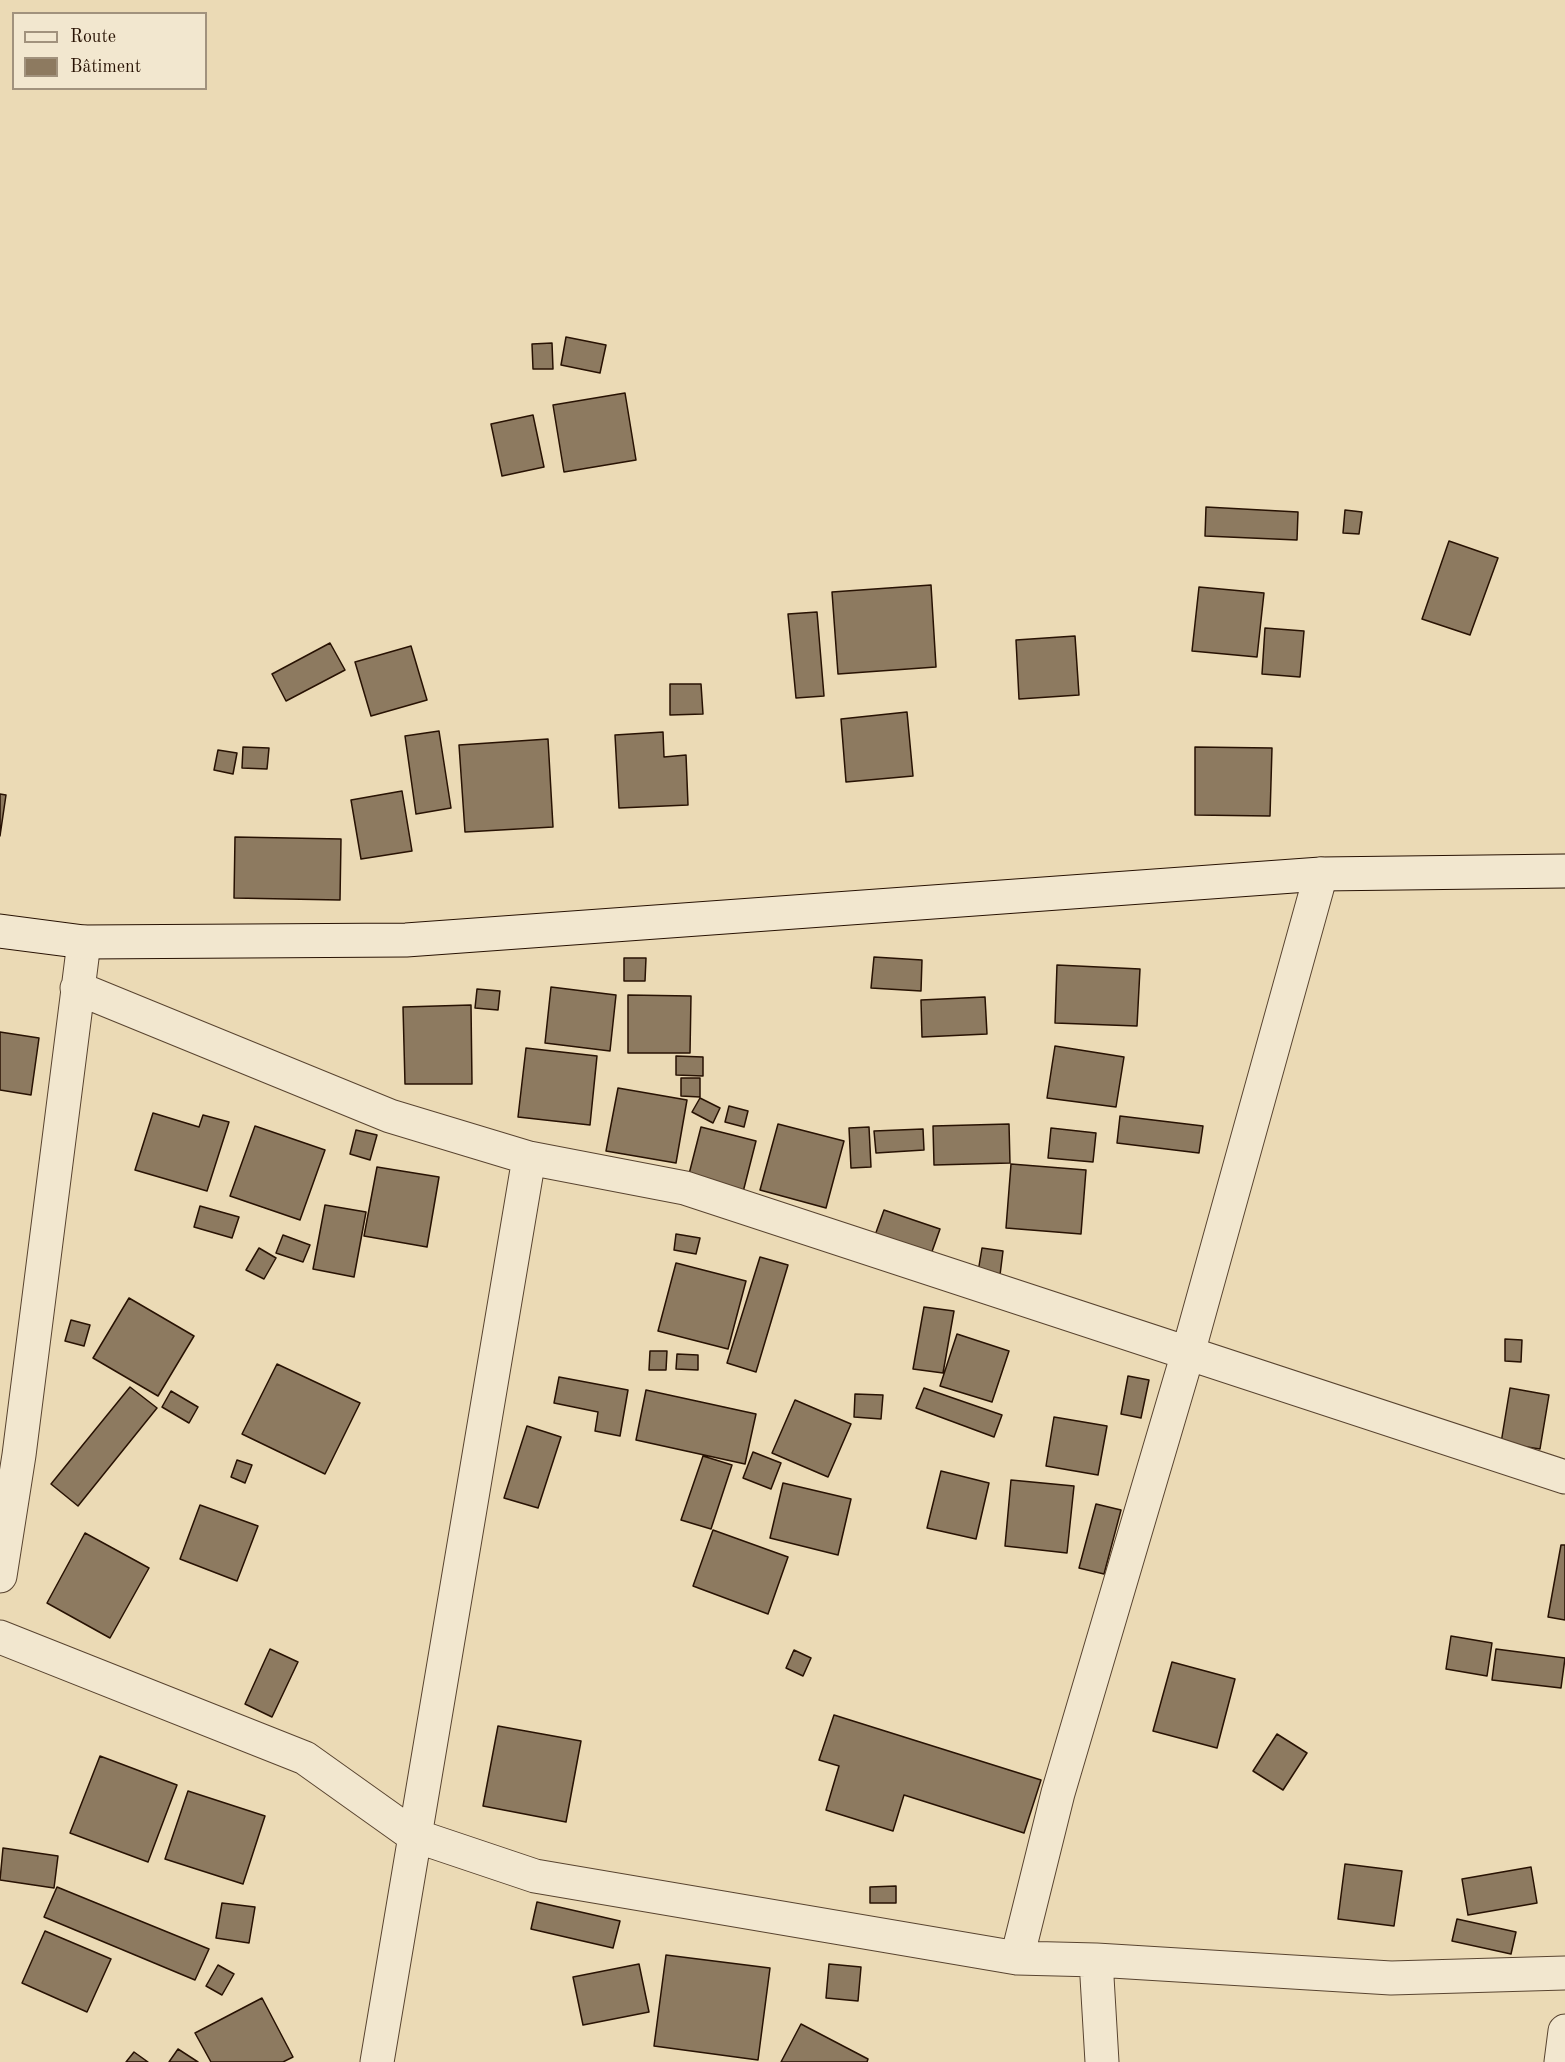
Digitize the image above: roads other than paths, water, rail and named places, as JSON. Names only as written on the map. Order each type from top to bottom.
[{"type":"street","points":[[0,931],[84,942],[406,940],[1321,874],[1565,871]]},
{"type":"street","points":[[1017,1958],[1058,1793],[1188,1353],[1321,874]]},
{"type":"street","points":[[0,1576],[19,1455],[84,942]]},
{"type":"street","points":[[77,988],[390,1116],[529,1158],[685,1188],[1565,1477]]},
{"type":"street","points":[[376,2062],[529,1158]]},
{"type":"street","points":[[0,1405],[19,1455]]},
{"type":"street","points":[[0,1637],[305,1758],[413,1835],[535,1876],[1017,1958],[1095,1960],[1391,1978],[1565,1973]]},
{"type":"street","points":[[1095,1960],[1102,2062]]},
{"type":"street","points":[[1561,2062],[1565,2031]]}]
